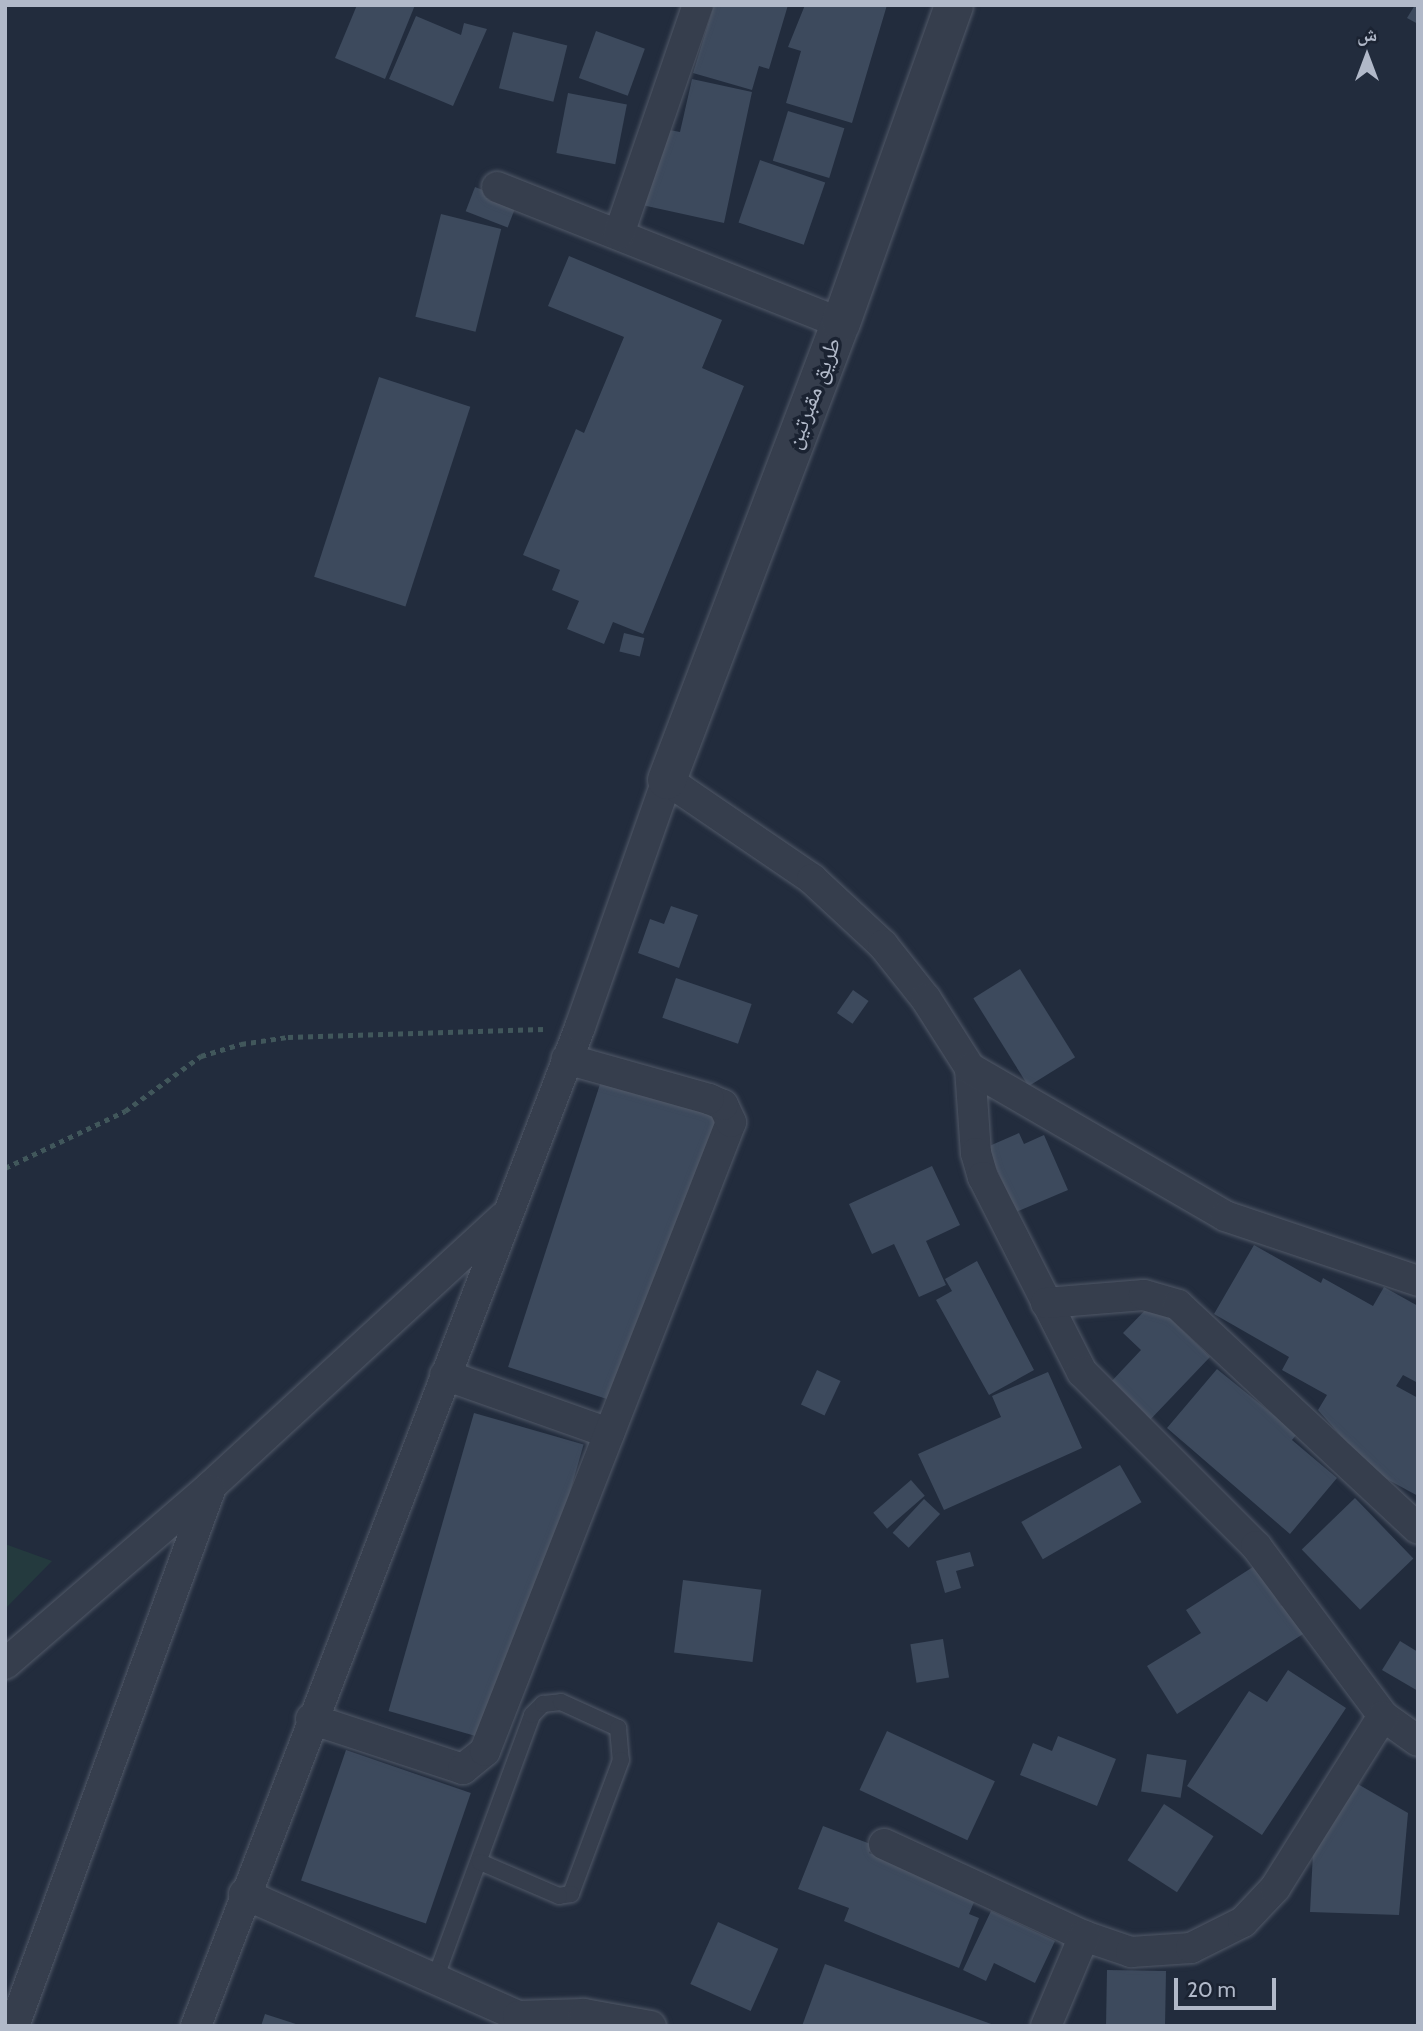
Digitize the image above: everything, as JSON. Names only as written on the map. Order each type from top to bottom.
[{"type":"street","points":[[619,234],[698,5]]},
{"type":"street","name":"طريق مقبرتين","points":[[667,780],[841,323],[954,5]]},
{"type":"street","points":[[497,187],[841,323]]},
{"type":"street","points":[[197,2026],[311,1719],[580,1027],[667,780],[812,879],[883,944],[926,999],[970,1068],[1225,1216],[1418,1280]]},
{"type":"street","points":[[311,1719],[463,1769],[485,1751],[731,1122],[723,1105],[709,1099],[567,1059]]},
{"type":"street","points":[[970,1068],[976,1153],[983,1177],[1046,1303],[1096,1388],[1256,1546],[1383,1716],[1418,1741]]},
{"type":"street","points":[[5,1664],[211,1486],[508,1213]]},
{"type":"street","points":[[1046,1303],[1144,1295],[1178,1305],[1418,1529]]},
{"type":"street","points":[[445,1375],[609,1433]]},
{"type":"street","points":[[14,2026],[211,1486]]},
{"type":"street","points":[[884,1844],[1084,1936],[1131,1952],[1191,1948],[1243,1922],[1275,1888],[1383,1716]]},
{"type":"street","points":[[244,1894],[529,2021],[584,2014],[651,2026]]},
{"type":"street","points":[[1045,2026],[1084,1936]]},
{"type":"lane","points":[[435,1979],[532,1715],[543,1703],[561,1702],[618,1728],[621,1760],[579,1883],[572,1894],[559,1896],[480,1862]]},
{"type":"path","points":[[5,1168],[125,1111],[201,1056],[241,1044],[288,1037],[580,1027]]},
{"type":"green space","points":[[5,1544],[52,1561],[5,1609]]},
{"type":"building","points":[[357,5],[415,5],[385,79],[335,58]]},
{"type":"building","points":[[714,5],[788,5],[769,69],[759,66],[752,90],[693,73]]},
{"type":"building","points":[[805,5],[887,5],[852,123],[786,103],[801,51],[788,47]]},
{"type":"building","points":[[1415,5],[1418,5],[1418,24],[1407,18]]},
{"type":"building","points":[[416,16],[461,35],[464,23],[487,29],[453,106],[389,79]]},
{"type":"building","points":[[596,31],[645,49],[628,96],[579,78]]},
{"type":"building","points":[[513,32],[567,46],[553,102],[499,88]]},
{"type":"building","points":[[692,79],[752,92],[724,223],[642,205],[659,128],[680,132]]},
{"type":"building","points":[[568,93],[627,104],[615,164],[556,153]]},
{"type":"building","points":[[788,111],[844,128],[829,178],[773,161]]},
{"type":"building","points":[[760,160],[825,182],[804,245],[739,222]]},
{"type":"building","points":[[475,187],[517,203],[508,227],[466,211]]},
{"type":"building","points":[[441,214],[501,229],[476,332],[415,317]]},
{"type":"building","points":[[569,256],[722,320],[702,368],[744,386],[643,634],[613,622],[604,644],[567,629],[579,601],[552,590],[560,570],[523,555],[576,429],[584,433],[624,337],[548,306]]},
{"type":"building","points":[[379,377],[470,407],[405,606],[314,577]]},
{"type":"building","points":[[624,633],[644,638],[640,657],[619,651]]},
{"type":"building","points":[[671,906],[698,915],[679,968],[638,953],[650,919],[664,924]]},
{"type":"building","points":[[1020,969],[1075,1057],[1028,1086],[973,998]]},
{"type":"building","points":[[676,978],[752,1004],[738,1044],[662,1018]]},
{"type":"building","points":[[853,990],[869,1001],[853,1024],[837,1013]]},
{"type":"building","points":[[603,1075],[721,1113],[626,1405],[508,1367]]},
{"type":"building","points":[[1019,1133],[1024,1144],[1044,1135],[1068,1190],[1016,1212],[987,1147]]},
{"type":"building","points":[[932,1166],[960,1225],[926,1241],[946,1285],[919,1297],[894,1244],[872,1254],[849,1204]]},
{"type":"building","points":[[1254,1245],[1321,1283],[1323,1278],[1373,1306],[1384,1287],[1418,1306],[1418,1383],[1403,1375],[1396,1386],[1418,1398],[1418,1496],[1372,1471],[1318,1410],[1327,1395],[1282,1370],[1289,1357],[1214,1314]]},
{"type":"building","points":[[977,1261],[1034,1370],[989,1395],[936,1300],[952,1291],[945,1279]]},
{"type":"building","points":[[1153,1302],[1210,1357],[1148,1422],[1109,1384],[1141,1350],[1123,1333]]},
{"type":"building","points":[[1217,1369],[1297,1434],[1292,1440],[1337,1478],[1290,1534],[1167,1428]]},
{"type":"building","points":[[817,1370],[841,1381],[825,1415],[801,1404]]},
{"type":"building","points":[[1048,1372],[1082,1448],[944,1510],[918,1454],[1001,1417],[992,1396]]},
{"type":"building","points":[[474,1413],[584,1444],[498,1742],[389,1711]]},
{"type":"building","points":[[1120,1465],[1142,1502],[1043,1559],[1021,1522]]},
{"type":"building","points":[[911,1480],[925,1496],[887,1529],[873,1513]]},
{"type":"building","points":[[1355,1498],[1413,1558],[1360,1610],[1302,1549]]},
{"type":"building","points":[[924,1499],[940,1514],[909,1548],[893,1533]]},
{"type":"building","points":[[970,1552],[974,1566],[956,1571],[961,1588],[945,1593],[936,1561]]},
{"type":"building","points":[[1256,1565],[1281,1606],[1291,1599],[1311,1629],[1177,1714],[1147,1666],[1201,1633],[1186,1610]]},
{"type":"building","points":[[683,1580],[761,1590],[753,1662],[674,1652]]},
{"type":"building","points":[[943,1639],[949,1678],[917,1683],[910,1644]]},
{"type":"building","points":[[1400,1641],[1418,1652],[1418,1691],[1382,1670]]},
{"type":"building","points":[[1288,1670],[1346,1708],[1262,1835],[1187,1786],[1249,1691],[1267,1702]]},
{"type":"building","points":[[887,1731],[995,1781],[967,1840],[860,1790]]},
{"type":"building","points":[[1058,1736],[1116,1759],[1097,1806],[1020,1775],[1033,1743],[1052,1751]]},
{"type":"building","points":[[346,1750],[471,1793],[426,1923],[301,1880]]},
{"type":"building","points":[[1147,1754],[1187,1760],[1181,1798],[1141,1792]]},
{"type":"building","points":[[1356,1783],[1408,1813],[1399,1915],[1310,1912],[1314,1832]]},
{"type":"building","points":[[1164,1804],[1213,1836],[1177,1892],[1128,1860]]},
{"type":"building","points":[[823,1826],[873,1845],[869,1853],[977,1895],[969,1914],[979,1918],[959,1968],[844,1921],[849,1908],[798,1889]]},
{"type":"building","points":[[991,1911],[1055,1941],[1035,1983],[994,1963],[986,1981],[963,1970]]},
{"type":"building","points":[[718,1922],[778,1949],[751,2011],[690,1984]]},
{"type":"building","points":[[825,1964],[994,2025],[994,2026],[802,2026]]},
{"type":"building","points":[[1107,1970],[1166,1971],[1165,2026],[1106,2026]]},
{"type":"building","points":[[265,2014],[299,2025],[299,2026],[261,2026]]}]
